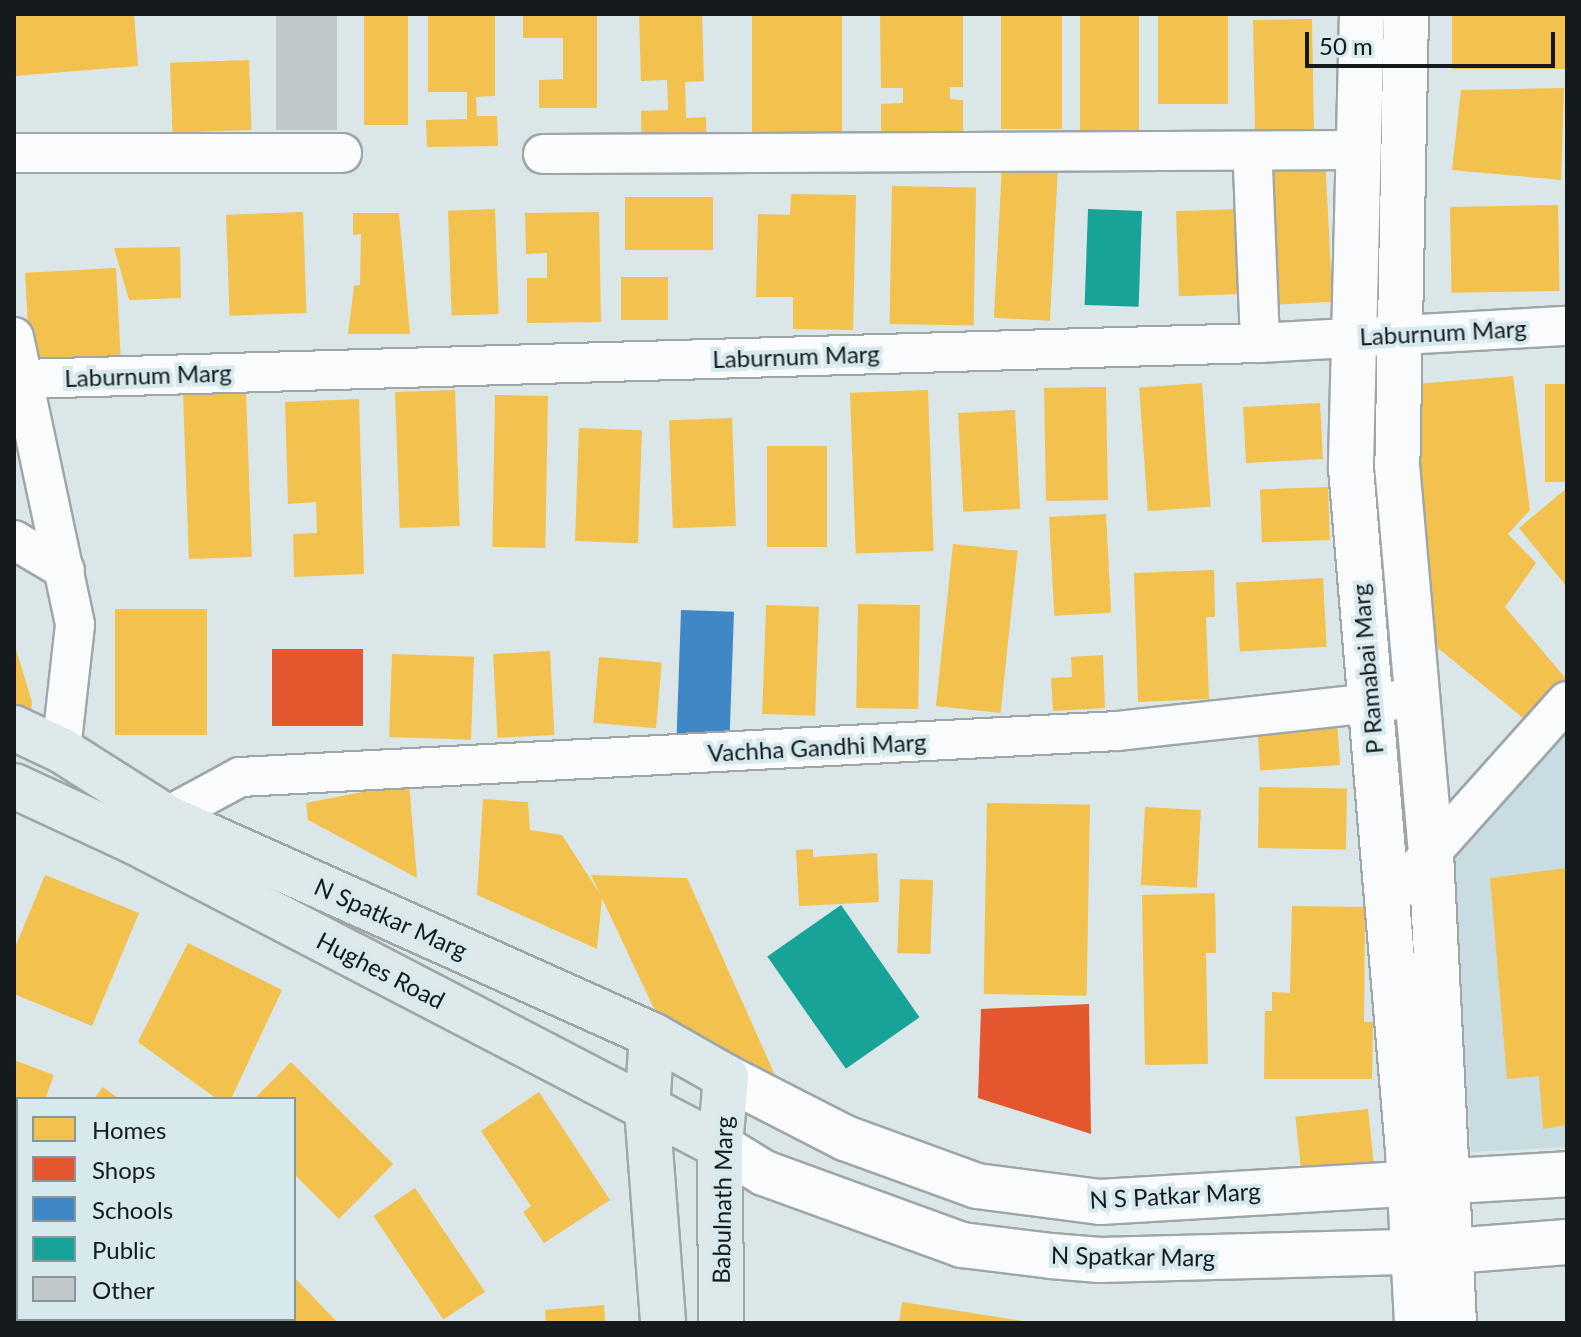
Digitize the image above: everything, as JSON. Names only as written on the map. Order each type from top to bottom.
[{"type":"main road","name":"P Ramabai Marg","points":[[1362,14],[1351,468],[1408,1181],[1454,1323]]},
{"type":"main road","name":"P Ramabai Marg","points":[[1406,14],[1397,465],[1431,853],[1451,1180],[1417,1323]]},
{"type":"main road","points":[[1351,468],[1397,465]]},
{"type":"main road","points":[[1365,641],[1412,635]]},
{"type":"main road","name":"N Spatkar Marg","points":[[14,728],[61,750],[166,817],[652,1035],[726,1077]]},
{"type":"main road","points":[[27,793],[61,750]]},
{"type":"main road","name":"Hughes Road","points":[[27,793],[135,842],[720,1146]]},
{"type":"main road","points":[[652,1035],[647,1108],[663,1323]]},
{"type":"main road","name":"N S Patkar Marg","points":[[726,1077],[845,1138],[977,1186],[1100,1202],[1408,1181]]},
{"type":"main road","name":"Babulnath Marg","points":[[721,1323],[720,1146],[726,1077]]},
{"type":"main road","name":"N Spatkar Marg","points":[[720,1146],[764,1173],[962,1245],[1100,1260],[1432,1251],[1567,1242]]},
{"type":"main road","points":[[1408,1181],[1567,1174]]},
{"type":"main road","points":[[1299,1189],[1305,1253]]},
{"type":"street","points":[[543,154],[1359,150]]},
{"type":"street","points":[[14,153],[342,153]]},
{"type":"street","points":[[1253,167],[1260,343]]},
{"type":"street","name":"Laburnum Marg","points":[[19,375],[1260,343],[1567,326]]},
{"type":"street","points":[[14,337],[19,375],[75,625],[61,750]]},
{"type":"street","points":[[14,540],[65,570]]},
{"type":"street","name":"Vachha Gandhi Marg","points":[[166,817],[219,786],[256,776],[1117,731],[1417,698]]},
{"type":"street","points":[[1388,901],[1567,701]]},
{"type":"shaded area","points":[[1567,726],[1567,1147],[1471,1152],[1451,860]]},
{"type":"building: Homes","points":[[14,14],[134,14],[138,66],[14,76]]},
{"type":"building: Homes","points":[[364,14],[408,14],[408,125],[364,125]]},
{"type":"building: Homes","points":[[428,14],[495,14],[495,96],[476,97],[477,116],[497,116],[498,146],[427,147],[426,120],[467,119],[467,92],[428,92]]},
{"type":"building: Homes","points":[[523,14],[597,14],[597,108],[539,108],[539,80],[563,79],[563,38],[523,38]]},
{"type":"building: Homes","points":[[639,14],[702,14],[704,81],[685,82],[686,118],[706,117],[707,150],[642,153],[641,111],[668,110],[667,80],[641,81]]},
{"type":"building: Homes","points":[[752,14],[842,14],[842,137],[752,137]]},
{"type":"building: Homes","points":[[880,14],[963,14],[963,87],[950,87],[950,99],[963,100],[963,136],[881,137],[881,104],[903,103],[903,88],[881,88]]},
{"type":"building: Homes","points":[[1001,14],[1062,14],[1062,129],[1001,129]]},
{"type":"building: Homes","points":[[1080,14],[1139,14],[1139,148],[1080,148]]},
{"type":"building: Homes","points":[[1158,14],[1228,14],[1228,104],[1158,104]]},
{"type":"building: Homes","points":[[1452,14],[1567,14],[1567,69],[1452,69]]},
{"type":"building: Homes","points":[[1312,19],[1314,140],[1255,141],[1253,20]]},
{"type":"building: Homes","points":[[249,60],[251,130],[172,133],[170,63]]},
{"type":"building: Homes","points":[[1564,88],[1561,180],[1452,170],[1461,90]]},
{"type":"building: Homes","points":[[1325,157],[1333,302],[1267,305],[1259,160]]},
{"type":"building: Homes","points":[[1002,165],[1058,168],[1050,321],[994,318]]},
{"type":"building: Homes","points":[[892,186],[976,187],[974,325],[890,324]]},
{"type":"building: Homes","points":[[791,194],[856,195],[853,330],[793,329],[793,297],[756,297],[758,214],[790,215]]},
{"type":"building: Homes","points":[[625,197],[713,197],[713,250],[625,250]]},
{"type":"building: Homes","points":[[1558,205],[1560,291],[1452,293],[1450,207]]},
{"type":"building: Homes","points":[[495,209],[499,314],[452,316],[448,211]]},
{"type":"building: Homes","points":[[1239,209],[1242,294],[1179,296],[1176,211]]},
{"type":"building: Homes","points":[[303,212],[307,313],[230,316],[226,215]]},
{"type":"building: Homes","points":[[599,212],[601,322],[527,323],[527,278],[547,278],[547,253],[526,254],[525,213]]},
{"type":"building: Homes","points":[[353,213],[399,213],[410,334],[348,334],[354,286],[360,285],[361,234],[353,235]]},
{"type":"building: Homes","points":[[180,247],[181,298],[129,300],[114,248]]},
{"type":"building: Homes","points":[[116,268],[121,370],[30,375],[25,273]]},
{"type":"building: Homes","points":[[621,277],[668,277],[668,320],[621,320]]},
{"type":"building: Homes","points":[[1513,376],[1530,510],[1508,534],[1536,563],[1505,607],[1567,680],[1567,690],[1535,728],[1421,634],[1404,385]]},
{"type":"building: Homes","points":[[1202,383],[1211,507],[1148,511],[1139,387]]},
{"type":"building: Homes","points":[[1545,384],[1567,384],[1567,482],[1545,482]]},
{"type":"building: Homes","points":[[1106,387],[1108,500],[1046,501],[1044,388]]},
{"type":"building: Homes","points":[[455,390],[460,526],[400,528],[395,392]]},
{"type":"building: Homes","points":[[928,390],[934,551],[856,554],[850,393]]},
{"type":"building: Homes","points":[[246,391],[252,557],[189,559],[183,393]]},
{"type":"building: Homes","points":[[495,395],[548,396],[545,548],[492,547]]},
{"type":"building: Homes","points":[[359,399],[364,574],[294,577],[293,534],[317,533],[316,502],[288,504],[285,402]]},
{"type":"building: Homes","points":[[1320,403],[1323,459],[1246,463],[1243,407]]},
{"type":"building: Homes","points":[[1015,410],[1020,509],[963,512],[958,413]]},
{"type":"building: Homes","points":[[732,418],[736,526],[673,528],[669,420]]},
{"type":"building: Homes","points":[[579,428],[642,430],[638,543],[575,541]]},
{"type":"building: Homes","points":[[767,446],[827,446],[827,547],[767,547]]},
{"type":"building: Homes","points":[[1328,487],[1330,540],[1262,542],[1260,489]]},
{"type":"building: Homes","points":[[1567,488],[1567,587],[1519,528]]},
{"type":"building: Homes","points":[[1106,514],[1111,613],[1054,616],[1049,517]]},
{"type":"building: Homes","points":[[953,544],[1018,551],[1001,713],[936,706]]},
{"type":"building: Homes","points":[[1214,570],[1215,617],[1206,617],[1209,699],[1138,702],[1134,573]]},
{"type":"building: Homes","points":[[1323,578],[1327,647],[1240,651],[1236,583]]},
{"type":"building: Homes","points":[[858,604],[920,605],[918,709],[856,708]]},
{"type":"building: Homes","points":[[766,605],[819,607],[815,716],[762,714]]},
{"type":"building: Homes","points":[[115,609],[207,609],[207,735],[115,735]]},
{"type":"building: Homes","points":[[15,646],[32,702],[31,712],[14,713]]},
{"type":"building: Homes","points":[[550,651],[554,735],[497,738],[493,654]]},
{"type":"building: Homes","points":[[392,654],[474,657],[471,740],[389,737]]},
{"type":"building: Homes","points":[[1103,655],[1105,708],[1053,711],[1051,678],[1072,677],[1071,657]]},
{"type":"building: Homes","points":[[599,657],[662,662],[656,728],[593,723]]},
{"type":"building: Homes","points":[[1337,721],[1340,765],[1260,770],[1257,727]]},
{"type":"building: Homes","points":[[409,783],[417,878],[308,820],[306,803]]},
{"type":"building: Homes","points":[[1259,787],[1347,789],[1346,850],[1258,848]]},
{"type":"building: Homes","points":[[483,799],[528,802],[530,830],[562,835],[602,897],[597,949],[477,895]]},
{"type":"building: Homes","points":[[987,803],[1090,805],[1087,996],[984,994]]},
{"type":"building: Homes","points":[[1145,807],[1201,810],[1197,888],[1141,885]]},
{"type":"building: Homes","points":[[813,849],[813,857],[877,853],[879,902],[799,906],[796,850]]},
{"type":"building: Homes","points":[[1567,868],[1567,1125],[1543,1129],[1539,1076],[1507,1079],[1490,878]]},
{"type":"building: Homes","points":[[45,875],[139,913],[92,1026],[14,994],[14,950]]},
{"type":"building: Homes","points":[[591,875],[687,878],[775,1075],[659,1019]]},
{"type":"building: Homes","points":[[900,879],[933,880],[930,954],[897,953]]},
{"type":"building: Homes","points":[[1215,893],[1216,953],[1206,953],[1208,1064],[1145,1065],[1142,895]]},
{"type":"building: Homes","points":[[1292,906],[1365,907],[1364,1022],[1373,1022],[1372,1079],[1264,1079],[1265,1011],[1272,1011],[1272,992],[1290,993]]},
{"type":"building: Homes","points":[[188,943],[282,990],[232,1097],[214,1097],[138,1042]]},
{"type":"building: Homes","points":[[14,1060],[54,1075],[46,1097],[16,1097],[16,1100]]},
{"type":"building: Homes","points":[[291,1062],[393,1164],[339,1219],[296,1176],[296,1097],[256,1097]]},
{"type":"building: Homes","points":[[103,1087],[116,1097],[96,1097]]},
{"type":"building: Homes","points":[[539,1092],[610,1200],[544,1243],[523,1212],[531,1206],[481,1131]]},
{"type":"building: Homes","points":[[1368,1109],[1374,1167],[1301,1174],[1295,1117]]},
{"type":"building: Homes","points":[[415,1188],[485,1292],[443,1320],[374,1216]]},
{"type":"building: Homes","points":[[296,1279],[338,1323],[296,1321]]},
{"type":"building: Homes","points":[[14,1291],[16,1321],[78,1321],[78,1323],[14,1323]]},
{"type":"building: Homes","points":[[902,1302],[1023,1321],[1023,1323],[899,1323]]},
{"type":"building: Homes","points":[[604,1305],[605,1323],[546,1323],[545,1310]]},
{"type":"building: Shops","points":[[272,649],[363,649],[363,726],[272,726]]},
{"type":"building: Shops","points":[[1089,1004],[1091,1134],[978,1098],[981,1009]]},
{"type":"building: Schools","points":[[681,610],[734,612],[730,740],[677,738]]},
{"type":"building: Public","points":[[1088,209],[1142,211],[1139,307],[1085,305]]},
{"type":"building: Public","points":[[841,905],[920,1017],[846,1069],[767,957]]},
{"type":"building: Other","points":[[276,14],[337,14],[337,130],[276,130]]}]
